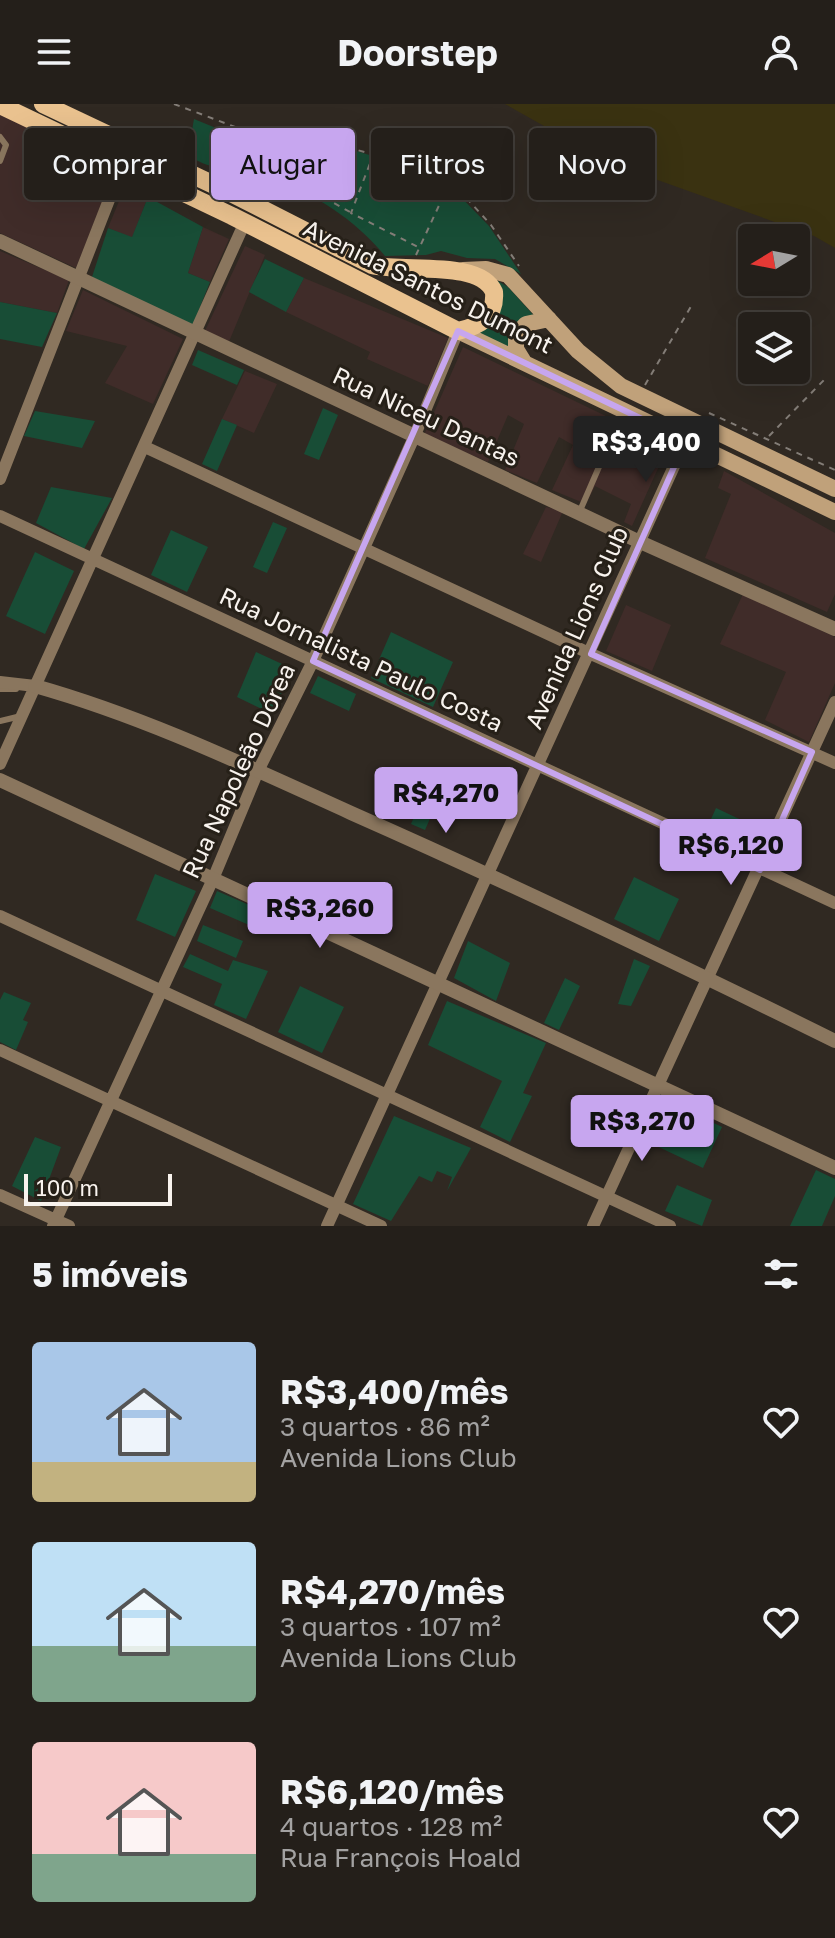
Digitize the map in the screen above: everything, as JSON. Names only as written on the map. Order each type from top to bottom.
[{"type":"main road","name":"Avenida Santos Dumont","points":[[43,104],[211,184]]},
{"type":"main road","name":"Avenida Santos Dumont","points":[[0,105],[48,128]]},
{"type":"main road","name":"Avenida Santos Dumont","points":[[195,198],[458,331],[835,512]]},
{"type":"main road","name":"Avenida Santos Dumont","points":[[245,200],[372,265],[409,270],[486,269],[508,275],[578,351],[621,386],[835,489]]},
{"type":"main road","points":[[458,331],[486,320],[495,301],[494,292],[485,279],[461,270]]},
{"type":"main road","points":[[524,362],[516,349],[516,335],[526,324],[549,319]]},
{"type":"street","points":[[0,479],[108,200]]},
{"type":"street","points":[[0,764],[245,222]]},
{"type":"street","name":"Rua Niceu Dantas","points":[[0,241],[640,542],[835,629]]},
{"type":"street","name":"Rua Napoleão Dórea","points":[[54,1223],[213,879],[258,771],[313,661],[415,435],[458,331]]},
{"type":"street","name":"Avenida Lions Club","points":[[327,1226],[591,654],[686,440]]},
{"type":"street","points":[[145,447],[591,654],[835,763]]},
{"type":"street","name":"Rua Jornalista Paulo Costa","points":[[0,516],[835,903]]},
{"type":"street","points":[[0,682],[34,686],[135,717],[489,875],[835,1041]]},
{"type":"street","points":[[593,1226],[835,702]]},
{"type":"street","points":[[0,780],[835,1168]]},
{"type":"street","points":[[0,916],[670,1226]]},
{"type":"street","points":[[0,1050],[381,1226]]},
{"type":"street","points":[[0,1195],[54,1223],[69,1226]]},
{"type":"lane","points":[[0,137],[6,150],[0,161]]},
{"type":"lane","points":[[579,513],[624,411]]},
{"type":"lane","points":[[0,689],[34,686]]},
{"type":"lane","points":[[0,721],[21,716]]},
{"type":"path","points":[[351,213],[371,161]]},
{"type":"path","points":[[328,200],[420,248]]},
{"type":"path","points":[[409,270],[442,200]]},
{"type":"path","points":[[644,386],[693,303]]},
{"type":"path","points":[[768,437],[824,380]]},
{"type":"highlighted area","points":[[458,331],[686,440],[591,654],[812,752],[760,870],[313,661]]},
{"type":"shaded area","points":[[0,114],[32,128],[24,128],[24,200],[103,200],[76,268],[0,233]]},
{"type":"shaded area","points":[[119,200],[147,200],[132,238],[108,228]]},
{"type":"shaded area","points":[[203,227],[229,239],[210,282],[188,273]]},
{"type":"shaded area","points":[[245,246],[265,255],[228,344],[204,333]]},
{"type":"shaded area","points":[[0,251],[69,280],[57,313],[0,302]]},
{"type":"shaded area","points":[[304,278],[448,338],[428,386],[367,359],[370,352],[286,312]]},
{"type":"shaded area","points":[[83,290],[183,339],[153,404],[105,383],[127,346],[66,331]]},
{"type":"shaded area","points":[[463,347],[668,446],[632,526],[624,522],[631,504],[595,486],[586,504],[552,490],[573,445],[559,437],[537,483],[505,470],[524,424],[508,415],[488,462],[424,435]]},
{"type":"shaded area","points":[[245,371],[277,384],[254,433],[222,419]]},
{"type":"shaded area","points":[[724,471],[835,533],[835,594],[827,612],[705,558],[731,494],[718,488]]},
{"type":"shaded area","points":[[546,507],[563,511],[541,562],[523,554]]},
{"type":"shaded area","points":[[743,594],[835,637],[835,683],[809,742],[765,720],[786,672],[720,644]]},
{"type":"shaded area","points":[[626,605],[671,625],[652,671],[606,651]]},
{"type":"green space","points":[[194,119],[216,128],[211,128],[211,166],[196,160],[195,128],[192,128]]},
{"type":"green space","points":[[355,151],[371,155],[371,200],[464,200],[489,226],[521,274],[495,259],[467,258],[441,251],[426,255],[385,256],[361,231],[318,200],[355,200]]},
{"type":"green space","points":[[147,200],[154,200],[203,227],[188,273],[210,282],[192,327],[92,277],[108,228],[132,237]]},
{"type":"green space","points":[[265,259],[304,278],[286,312],[249,292]]},
{"type":"green space","points":[[493,278],[508,287],[537,319],[517,322],[511,348],[472,331],[483,331]]},
{"type":"green space","points":[[0,302],[57,313],[42,347],[0,339]]},
{"type":"green space","points":[[198,350],[244,370],[237,385],[192,365]]},
{"type":"green space","points":[[323,408],[338,415],[319,460],[304,454]]},
{"type":"green space","points":[[35,411],[95,421],[82,448],[24,436]]},
{"type":"green space","points":[[222,419],[237,425],[217,471],[202,464]]},
{"type":"green space","points":[[51,487],[112,498],[84,549],[36,523]]},
{"type":"green space","points":[[273,522],[287,528],[267,573],[253,567]]},
{"type":"green space","points":[[171,530],[208,547],[187,592],[151,575]]},
{"type":"green space","points":[[35,552],[74,571],[45,634],[6,616]]},
{"type":"green space","points":[[391,632],[453,662],[433,707],[371,678]]},
{"type":"green space","points":[[256,652],[293,669],[272,714],[237,697]]},
{"type":"green space","points":[[318,676],[356,694],[349,711],[310,693]]},
{"type":"green space","points":[[429,783],[443,789],[425,830],[411,824]]},
{"type":"green space","points":[[716,808],[754,826],[744,846],[707,828]]},
{"type":"green space","points":[[155,874],[196,891],[175,937],[136,920]]},
{"type":"green space","points":[[634,877],[679,899],[659,941],[614,919]]},
{"type":"green space","points":[[217,891],[256,908],[249,925],[210,908]]},
{"type":"green space","points":[[203,925],[243,941],[236,958],[197,941]]},
{"type":"green space","points":[[468,941],[510,963],[496,1001],[454,978]]},
{"type":"green space","points":[[190,954],[228,971],[233,960],[268,971],[246,1019],[214,1005],[222,984],[183,967]]},
{"type":"green space","points":[[634,959],[650,966],[631,1006],[618,1004]]},
{"type":"green space","points":[[565,978],[580,986],[559,1030],[544,1023]]},
{"type":"green space","points":[[300,986],[344,1007],[322,1053],[278,1032]]},
{"type":"green space","points":[[4,992],[31,1003],[23,1020],[28,1022],[16,1050],[0,1042],[0,1000]]},
{"type":"green space","points":[[447,1001],[546,1043],[523,1093],[532,1096],[510,1142],[480,1127],[502,1081],[428,1045]]},
{"type":"green space","points":[[664,1099],[722,1127],[703,1168],[646,1141]]},
{"type":"green space","points":[[394,1116],[471,1148],[447,1191],[452,1177],[437,1171],[432,1182],[419,1176],[391,1221],[353,1204]]},
{"type":"green space","points":[[35,1137],[61,1147],[41,1201],[12,1186]]},
{"type":"green space","points":[[816,1170],[835,1179],[835,1196],[822,1226],[790,1226]]},
{"type":"green space","points":[[677,1185],[712,1200],[702,1226],[665,1211]]},
{"type":"sand","points":[[505,104],[835,104],[835,248],[810,235],[810,224],[780,224],[655,179],[655,128],[548,128]]}]
